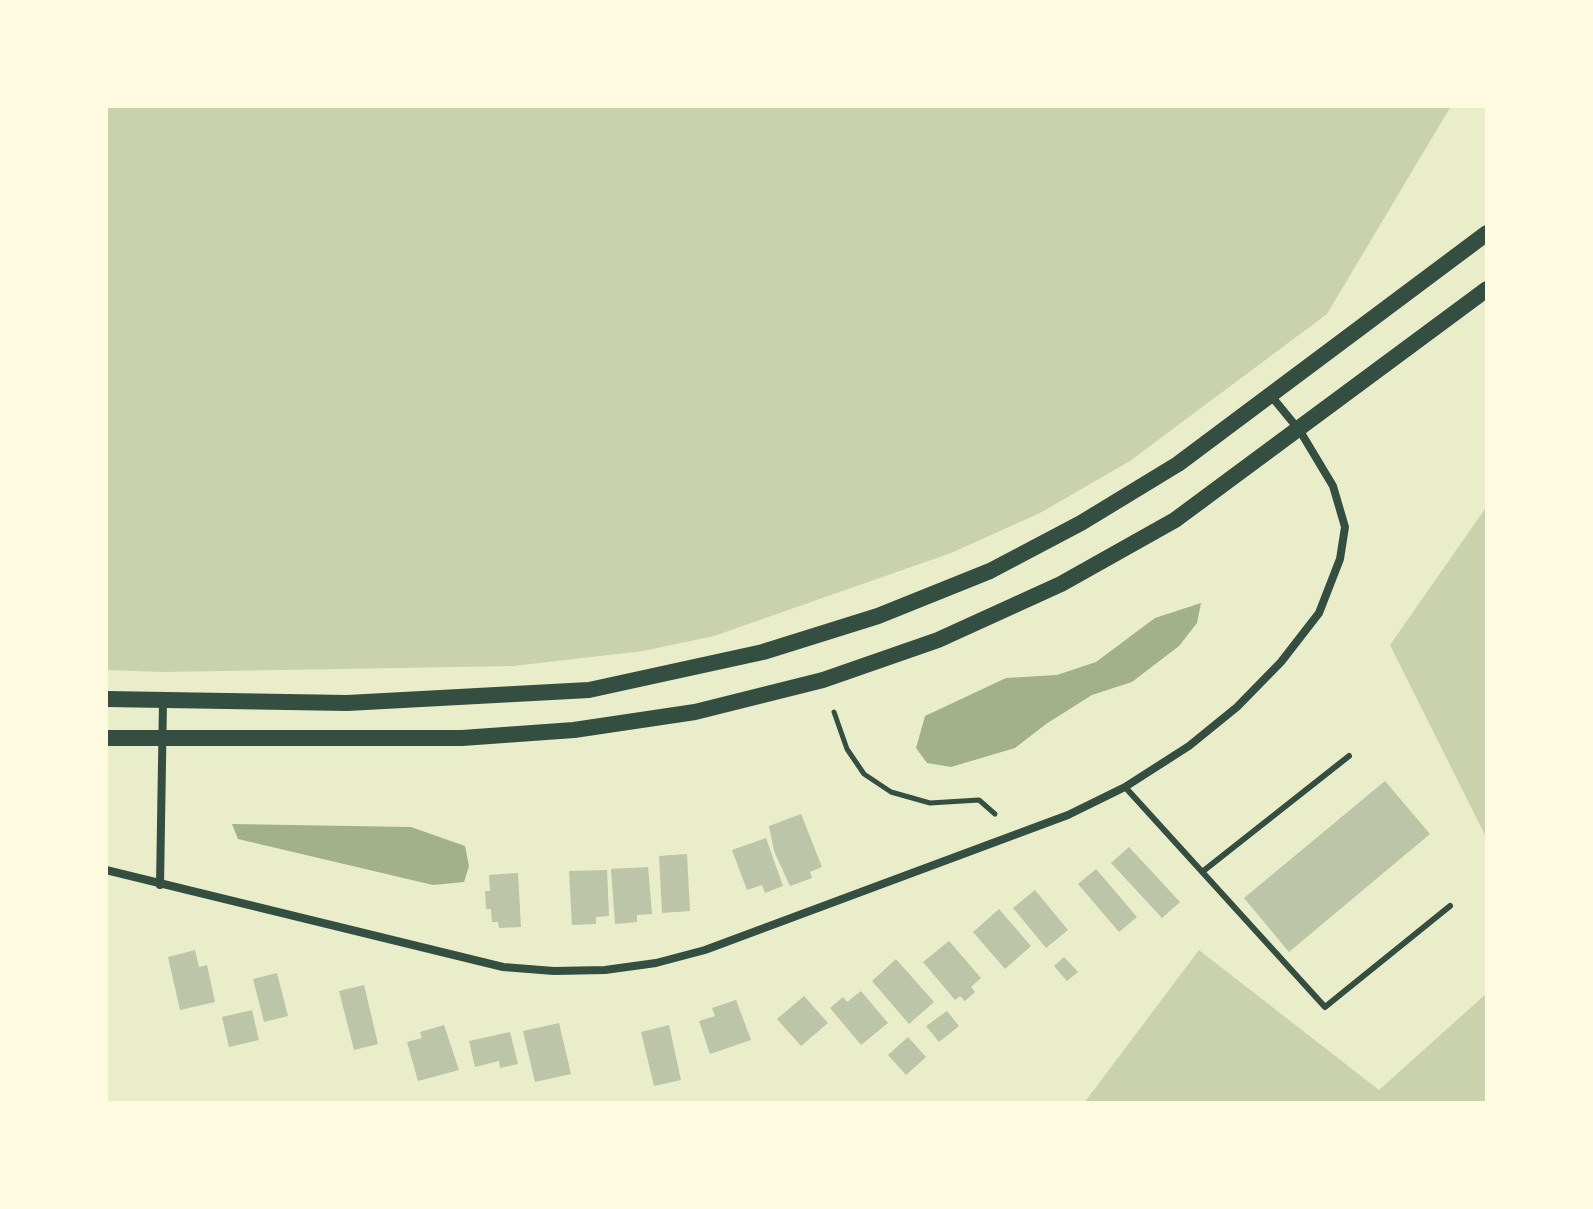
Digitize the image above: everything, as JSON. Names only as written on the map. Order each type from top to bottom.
[{"type":"main road","points":[[106,699],[347,703],[589,690],[763,652],[878,616],[990,571],[1081,523],[1178,464],[1272,397],[1487,233]]},
{"type":"main road","points":[[106,738],[462,738],[574,730],[695,712],[823,680],[938,640],[1061,584],[1175,520],[1300,431],[1487,289]]},
{"type":"street","points":[[106,870],[503,967],[554,971],[605,970],[656,963],[705,950],[1068,815],[1125,787],[1189,746],[1237,707],[1281,662],[1319,613],[1340,559],[1345,527],[1333,486],[1300,431],[1272,397]]},
{"type":"street","points":[[160,885],[163,701]]},
{"type":"lane","points":[[1202,872],[1349,756]]},
{"type":"lane","points":[[1125,787],[1325,1007],[1450,906]]},
{"type":"path","points":[[834,712],[847,749],[864,774],[891,792],[930,803],[979,800],[995,814]]},
{"type":"shaded area","points":[[106,106],[1451,106],[1327,314],[1130,461],[1040,513],[951,553],[714,636],[643,651],[514,666],[163,672],[106,670]]},
{"type":"shaded area","points":[[1487,506],[1487,839],[1390,645]]},
{"type":"shaded area","points":[[1201,603],[1197,623],[1179,646],[1132,682],[1092,695],[1015,748],[951,767],[927,763],[916,748],[925,716],[1006,678],[1057,675],[1096,662],[1155,618]]},
{"type":"shaded area","points":[[232,824],[411,827],[465,846],[469,866],[464,882],[433,885],[238,839]]},
{"type":"shaded area","points":[[1199,950],[1379,1090],[1487,993],[1487,1103],[1084,1103]]},
{"type":"building","points":[[1385,781],[1430,834],[1289,952],[1244,898]]},
{"type":"building","points":[[801,814],[822,867],[810,872],[812,878],[790,886],[774,851],[769,826]]},
{"type":"building","points":[[766,838],[783,886],[765,893],[762,885],[747,890],[732,850]]},
{"type":"building","points":[[1129,847],[1180,902],[1162,918],[1111,863]]},
{"type":"building","points":[[687,854],[690,911],[662,913],[659,856]]},
{"type":"building","points":[[648,867],[652,914],[637,915],[637,922],[615,924],[611,869]]},
{"type":"building","points":[[1096,869],[1137,917],[1119,932],[1078,884]]},
{"type":"building","points":[[607,870],[609,916],[596,917],[596,924],[572,925],[569,871]]},
{"type":"building","points":[[518,873],[521,927],[499,928],[498,922],[492,922],[491,909],[486,909],[485,891],[490,891],[489,875]]},
{"type":"building","points":[[1035,890],[1068,930],[1046,948],[1013,908]]},
{"type":"building","points":[[999,909],[1031,946],[1005,969],[973,932]]},
{"type":"building","points":[[949,941],[981,978],[971,987],[975,992],[965,1001],[960,996],[955,1000],[923,962]]},
{"type":"building","points":[[195,950],[199,967],[207,965],[215,1002],[180,1010],[168,957]]},
{"type":"building","points":[[1064,957],[1078,972],[1067,981],[1054,966]]},
{"type":"building","points":[[896,959],[934,1002],[909,1024],[872,981]]},
{"type":"building","points":[[277,973],[288,1016],[264,1022],[253,979]]},
{"type":"building","points":[[364,985],[378,1044],[354,1050],[339,991]]},
{"type":"building","points":[[861,991],[888,1023],[861,1045],[830,1008],[843,997],[847,1002]]},
{"type":"building","points":[[804,996],[828,1023],[801,1046],[777,1019]]},
{"type":"building","points":[[736,1000],[751,1040],[710,1054],[699,1021],[715,1016],[712,1008]]},
{"type":"building","points":[[252,1010],[259,1040],[229,1047],[222,1017]]},
{"type":"building","points":[[947,1011],[959,1026],[939,1042],[926,1026]]},
{"type":"building","points":[[559,1023],[571,1074],[535,1082],[523,1031]]},
{"type":"building","points":[[444,1025],[459,1070],[418,1081],[407,1042],[422,1038],[420,1032]]},
{"type":"building","points":[[669,1025],[681,1080],[654,1086],[641,1032]]},
{"type":"building","points":[[510,1032],[518,1064],[500,1068],[499,1061],[475,1067],[469,1041]]},
{"type":"building","points":[[908,1037],[926,1057],[906,1075],[888,1055]]}]
